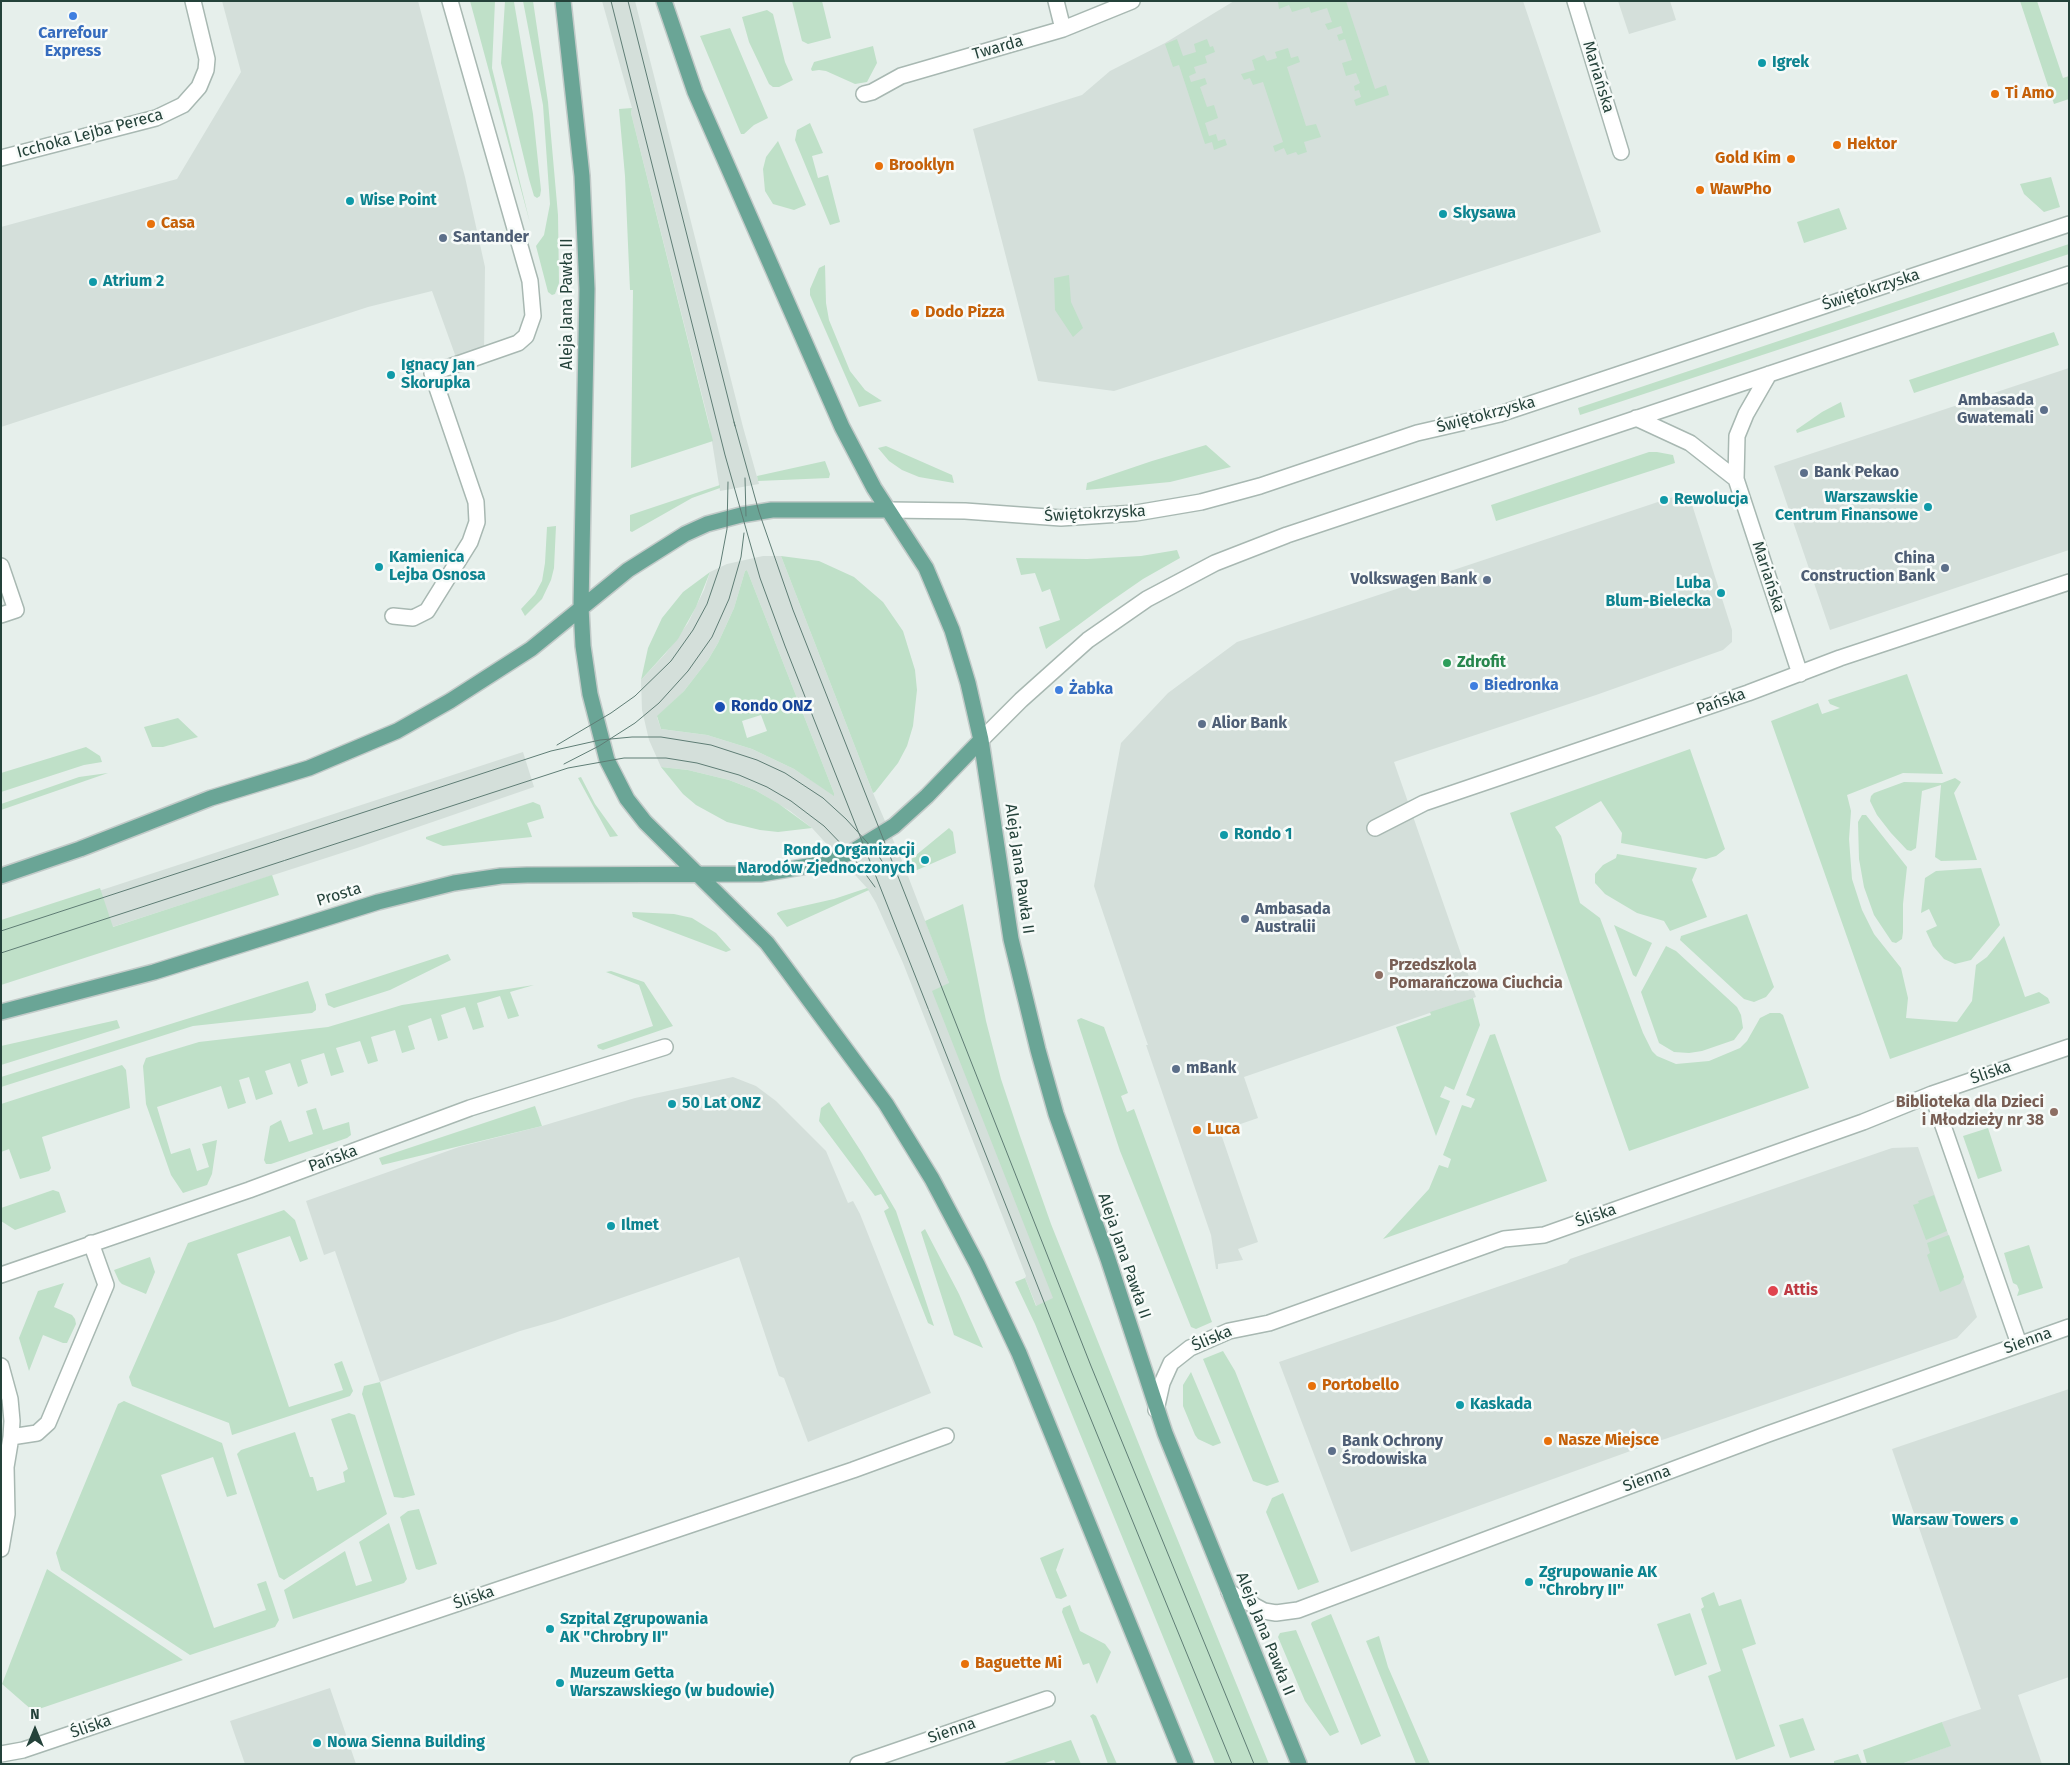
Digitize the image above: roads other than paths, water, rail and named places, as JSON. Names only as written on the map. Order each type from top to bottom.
[{"type":"main road","name":"Aleja Jana Pawła II","points":[[563,1],[582,176],[587,289],[581,607]]},
{"type":"main road","points":[[664,1],[695,92],[852,450],[926,568],[944,607],[968,682],[981,740],[907,815],[882,834],[850,853],[814,865],[782,872],[697,875]]},
{"type":"main road","points":[[1,876],[80,849],[204,801],[309,768],[397,732],[450,701],[531,649],[628,570],[653,553],[707,524],[741,515],[772,510],[888,510]]},
{"type":"main road","points":[[581,607],[582,646],[588,686],[599,733],[613,774],[627,799],[645,822],[767,944],[782,963],[886,1104],[932,1179],[985,1279],[1015,1345],[1186,1764]]},
{"type":"main road","name":"Aleja Jana Pawła II","points":[[981,740],[1005,909],[1038,1050],[1056,1114],[1108,1259],[1156,1410],[1299,1764]]},
{"type":"main road","name":"Prosta","points":[[1,1012],[154,972],[378,902],[454,883],[501,876],[528,875],[697,875]]},
{"type":"street","name":"Icchoka Lejba Pereca","points":[[1,158],[156,118],[183,105],[199,87],[206,70],[207,59],[193,1]]},
{"type":"street","points":[[393,616],[413,618],[427,612],[470,542],[477,522],[476,502],[432,373],[518,343],[526,336],[533,316],[530,281],[450,1]]},
{"type":"street","points":[[1056,1],[1063,29]]},
{"type":"street","name":"Twarda","points":[[864,94],[872,92],[900,76],[1063,29],[1132,1]]},
{"type":"street","name":"Mariańska","points":[[1575,1],[1621,152]]},
{"type":"street","name":"Świętokrzyska","points":[[888,510],[965,511],[1061,518],[1136,513],[1201,502],[1260,486],[1434,428],[1500,414],[2069,224]]},
{"type":"street","points":[[981,740],[1021,700],[1088,640],[1147,599],[1214,562],[1287,535],[2069,274]]},
{"type":"street","name":"Mariańska","points":[[1769,374],[1746,414],[1738,436],[1736,479],[1800,674]]},
{"type":"street","points":[[1636,418],[1690,443],[1736,479]]},
{"type":"street","points":[[1,566],[16,610],[1,615]]},
{"type":"street","name":"Pańska","points":[[1375,828],[1424,802],[1800,674],[1840,658],[2069,582]]},
{"type":"street","name":"Śliska","points":[[1156,1410],[1162,1383],[1171,1364],[1183,1352],[1239,1328],[1269,1323],[1504,1239],[1544,1235],[1863,1122],[1932,1094],[2069,1046]]},
{"type":"street","name":"Pańska","points":[[1,1275],[248,1190],[470,1108],[665,1047]]},
{"type":"street","points":[[1932,1094],[2019,1344]]},
{"type":"street","points":[[11,1438],[37,1433],[48,1423],[106,1285],[91,1243]]},
{"type":"street","name":"Sienna","points":[[1228,1592],[1264,1611],[1276,1613],[1298,1610],[1776,1431],[2069,1327]]},
{"type":"street","points":[[1,1366],[10,1399],[11,1438],[4,1460],[7,1514],[1,1549]]},
{"type":"street","name":"Śliska","points":[[1,1754],[33,1747],[853,1470],[946,1436]]},
{"type":"street","name":"Sienna","points":[[858,1764],[1047,1699]]},
{"type":"tram line","points":[[611,1],[725,455],[760,578],[785,646],[1072,1373],[1232,1764]]},
{"type":"tram line","points":[[628,1],[735,426]]},
{"type":"tram line","points":[[734,422],[759,512],[793,610],[1091,1366],[1254,1764]]},
{"type":"tram line","points":[[745,478],[746,516]]},
{"type":"tram line","points":[[557,745],[611,713],[635,696],[671,661],[693,630],[707,604],[720,566],[727,529],[728,482]]},
{"type":"tram line","points":[[564,764],[599,746],[635,723],[659,703],[688,671],[712,637],[729,599],[741,557],[744,533]]},
{"type":"tram line","points":[[1,931],[551,751],[600,740],[632,737],[661,737],[711,745],[757,760],[785,773],[823,798],[846,819],[876,852],[893,878]]},
{"type":"tram line","points":[[1,953],[568,768],[624,758],[666,758],[697,763],[739,775],[767,787],[791,801],[824,826],[850,853],[875,887]]},
{"type":"place","name":"Carrefour Express","points":[[73,16]]},
{"type":"place","name":"Igrek","points":[[1762,63]]},
{"type":"place","name":"Ti Amo","points":[[1995,94]]},
{"type":"place","name":"Hektor","points":[[1837,145]]},
{"type":"place","name":"Gold Kim","points":[[1791,159]]},
{"type":"place","name":"Brooklyn","points":[[879,166]]},
{"type":"place","name":"WawPho","points":[[1700,190]]},
{"type":"place","name":"Wise Point","points":[[350,201]]},
{"type":"place","name":"Skysawa","points":[[1443,214]]},
{"type":"place","name":"Casa","points":[[151,224]]},
{"type":"place","name":"Santander","points":[[443,238]]},
{"type":"place","name":"Atrium 2","points":[[93,282]]},
{"type":"place","name":"Dodo Pizza","points":[[915,313]]},
{"type":"place","name":"Ignacy Jan Skorupka","points":[[391,375]]},
{"type":"place","name":"Ambasada Gwatemali","points":[[2044,410]]},
{"type":"place","name":"Bank Pekao","points":[[1804,473]]},
{"type":"place","name":"Rewolucja","points":[[1664,500]]},
{"type":"place","name":"Warszawskie Centrum Finansowe","points":[[1928,507]]},
{"type":"place","name":"Kamienica Lejba Osnosa","points":[[379,567]]},
{"type":"place","name":"China Construction Bank","points":[[1945,568]]},
{"type":"place","name":"Volkswagen Bank","points":[[1487,580]]},
{"type":"place","name":"Luba Blum-Bielecka","points":[[1721,593]]},
{"type":"place","name":"Zdrofit","points":[[1447,663]]},
{"type":"place","name":"Biedronka","points":[[1474,686]]},
{"type":"place","name":"Żabka","points":[[1059,690]]},
{"type":"place","name":"Rondo ONZ","points":[[720,707]]},
{"type":"place","name":"Alior Bank","points":[[1202,724]]},
{"type":"place","name":"Rondo 1","points":[[1224,835]]},
{"type":"place","name":"Rondo Organizacji Narodów Zjednoczonych","points":[[925,860]]},
{"type":"place","name":"Ambasada Australii","points":[[1245,919]]},
{"type":"place","name":"Przedszkola Pomarańczowa Ciuchcia","points":[[1379,975]]},
{"type":"place","name":"mBank","points":[[1176,1069]]},
{"type":"place","name":"50 Lat ONZ","points":[[672,1104]]},
{"type":"place","name":"Biblioteka dla Dzieci i Młodzieży nr 38","points":[[2054,1112]]},
{"type":"place","name":"Luca","points":[[1197,1130]]},
{"type":"place","name":"Ilmet","points":[[611,1226]]},
{"type":"place","name":"Attis","points":[[1773,1291]]},
{"type":"place","name":"Portobello","points":[[1312,1386]]},
{"type":"place","name":"Kaskada","points":[[1460,1405]]},
{"type":"place","name":"Nasze Miejsce","points":[[1548,1441]]},
{"type":"place","name":"Bank Ochrony Środowiska","points":[[1332,1451]]},
{"type":"place","name":"Warsaw Towers","points":[[2014,1521]]},
{"type":"place","name":"Zgrupowanie AK \"Chrobry II\"","points":[[1529,1582]]},
{"type":"place","name":"Szpital Zgrupowania AK \"Chrobry II\"","points":[[550,1629]]},
{"type":"place","name":"Baguette Mi","points":[[965,1664]]},
{"type":"place","name":"Muzeum Getta Warszawskiego (w budowie)","points":[[560,1683]]},
{"type":"place","name":"Nowa Sienna Building","points":[[317,1743]]}]
